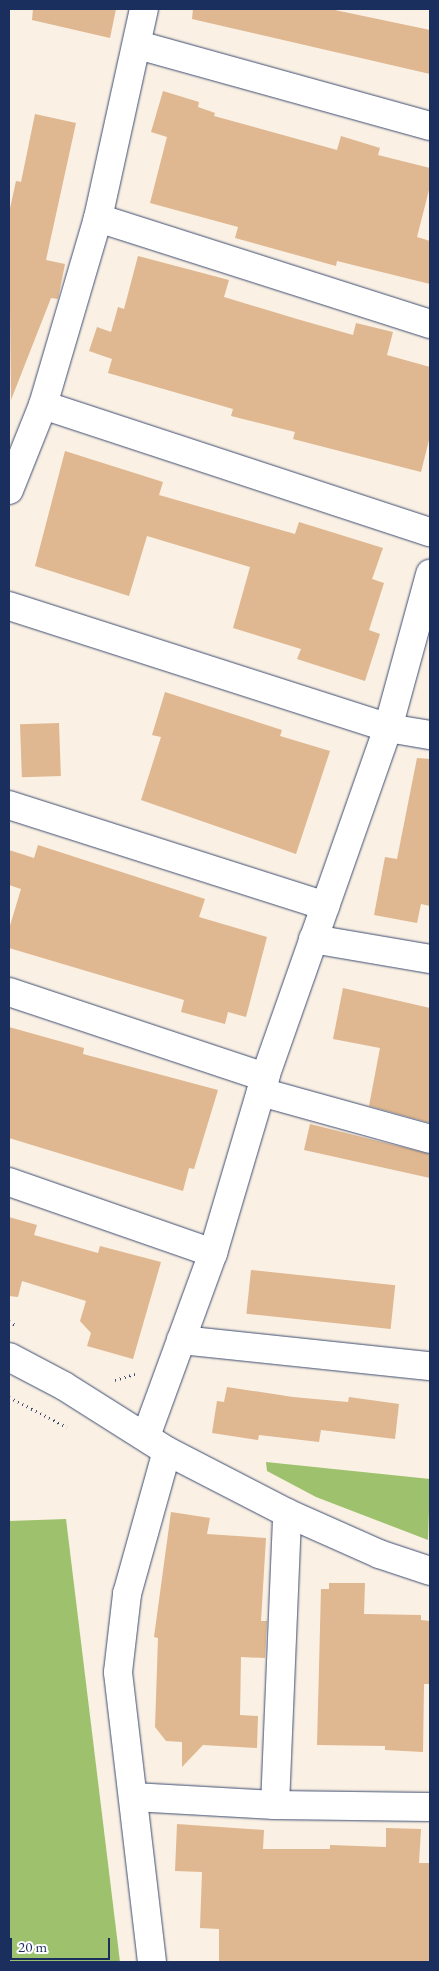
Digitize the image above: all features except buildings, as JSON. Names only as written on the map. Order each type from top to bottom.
[{"type":"street","points":[[9,490],[43,405],[98,218],[138,45],[144,9]]},
{"type":"street","points":[[138,45],[430,126]]},
{"type":"street","points":[[98,218],[430,324]]},
{"type":"street","points":[[43,405],[430,532]]},
{"type":"street","points":[[152,1962],[118,1672],[127,1594],[157,1444],[181,1340],[213,1252],[263,1084],[388,728],[430,574]]},
{"type":"street","points":[[9,606],[388,728],[430,734]]},
{"type":"street","points":[[9,805],[325,906]]},
{"type":"street","points":[[314,939],[430,959]]},
{"type":"street","points":[[9,992],[263,1084],[430,1139]]},
{"type":"street","points":[[9,1182],[213,1252]]},
{"type":"street","points":[[181,1340],[430,1366]]},
{"type":"street","points":[[9,1357],[157,1444],[287,1514],[379,1554],[430,1571]]},
{"type":"street","points":[[276,1805],[287,1514]]},
{"type":"street","points":[[133,1797],[276,1805],[430,1807]]},
{"type":"path","points":[[9,1321],[25,1330]]},
{"type":"path","points":[[110,1382],[141,1373]]},
{"type":"green space","points":[[266,1462],[430,1479],[428,1540],[316,1497],[267,1471]]},
{"type":"green space","points":[[66,1519],[120,1962],[9,1962],[9,1521]]}]
